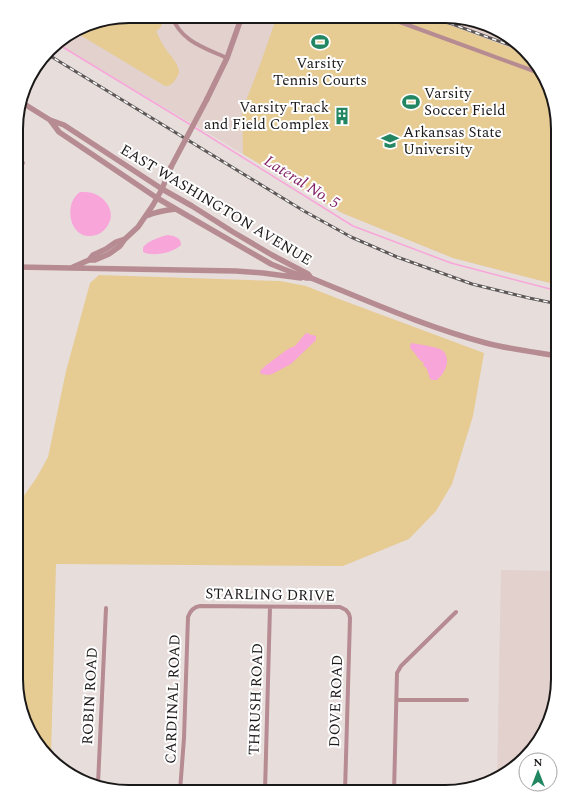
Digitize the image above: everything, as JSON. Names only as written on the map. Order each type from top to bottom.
[{"type":"street","points":[[176,23],[185,37],[192,42],[227,58]]},
{"type":"street","points":[[70,268],[109,254],[120,246],[146,216],[157,198],[171,167],[227,58],[240,23]]},
{"type":"street","points":[[402,23],[534,71]]},
{"type":"street","name":"EAST WASHINGTON AVENUE","points":[[26,105],[50,120],[64,125],[162,188],[272,255],[308,274],[308,278]]},
{"type":"street","name":"EAST WASHINGTON AVENUE","points":[[50,120],[59,132],[157,198],[271,264],[308,278]]},
{"type":"street","points":[[146,216],[156,212],[177,209]]},
{"type":"street","points":[[23,267],[236,271],[308,278],[454,333],[486,343],[551,355]]},
{"type":"street","name":"STARLING DRIVE","points":[[192,609],[197,606],[340,607],[347,611]]},
{"type":"street","name":"THRUSH ROAD","points":[[265,785],[270,607]]},
{"type":"street","name":"ROBIN ROAD","points":[[98,780],[106,608]]},
{"type":"street","name":"CARDINAL ROAD","points":[[180,785],[184,738],[188,617],[189,612],[192,609]]},
{"type":"street","name":"DOVE ROAD","points":[[345,785],[350,618],[347,611]]},
{"type":"street","points":[[394,785],[397,673],[401,666],[456,612]]},
{"type":"street","points":[[396,700],[468,700]]},
{"type":"shaded area","name":"Arkansas State University","points":[[129,23],[445,23],[459,24],[486,31],[504,41],[525,59],[540,82],[549,108],[551,122],[551,283],[453,258],[342,213],[63,47],[76,37],[88,31],[115,24]]},
{"type":"shaded area","points":[[162,23],[160,28],[156,31],[162,44],[179,69],[179,73],[174,82],[168,86],[165,86],[80,35],[88,31],[115,24]]},
{"type":"shaded area","name":"Arkansas State University","points":[[275,23],[444,23],[515,49],[525,59],[540,82],[549,108],[551,122],[551,283],[453,258],[342,213],[243,154],[242,111]]},
{"type":"shaded area","points":[[80,192],[92,193],[99,196],[106,202],[110,210],[111,219],[109,223],[102,232],[96,235],[87,236],[80,233],[75,228],[72,221],[70,213],[71,205],[74,198]]},
{"type":"shaded area","points":[[168,235],[175,236],[180,240],[181,245],[173,250],[163,253],[152,254],[143,252],[144,246],[158,238]]},
{"type":"shaded area","points":[[99,275],[280,281],[306,286],[484,353],[473,416],[452,484],[436,511],[409,539],[343,566],[56,564],[51,751],[34,726],[24,693],[23,497],[37,477],[48,457],[66,371],[90,283]]},
{"type":"shaded area","points":[[307,333],[316,336],[316,340],[291,364],[272,374],[261,374],[260,371],[265,366],[288,349],[295,346]]},
{"type":"shaded area","points":[[411,343],[436,348],[444,352],[447,358],[446,367],[443,374],[437,380],[430,379],[427,369],[423,365],[424,363],[410,348]]},
{"type":"shaded area","points":[[501,570],[551,571],[551,686],[549,700],[540,726],[533,738],[522,752],[518,752],[518,756],[515,759],[497,771]]},
{"type":"waterway","name":"Lateral No. 5","points":[[62,47],[191,125]]},
{"type":"waterway","name":"Lateral No. 5","points":[[194,127],[353,226],[451,263],[551,289]]},
{"type":"railway","points":[[450,23],[510,45]]},
{"type":"railway","points":[[52,57],[304,211],[351,237],[397,257],[472,284],[551,303]]},
{"type":"place","name":"Varsity Tennis Courts","points":[[320,42]]},
{"type":"place","name":"Varsity Soccer Field","points":[[411,102]]},
{"type":"place","name":"Varsity Track and Field Complex","points":[[342,116]]},
{"type":"place","name":"Arkansas State University","points":[[390,141]]}]
